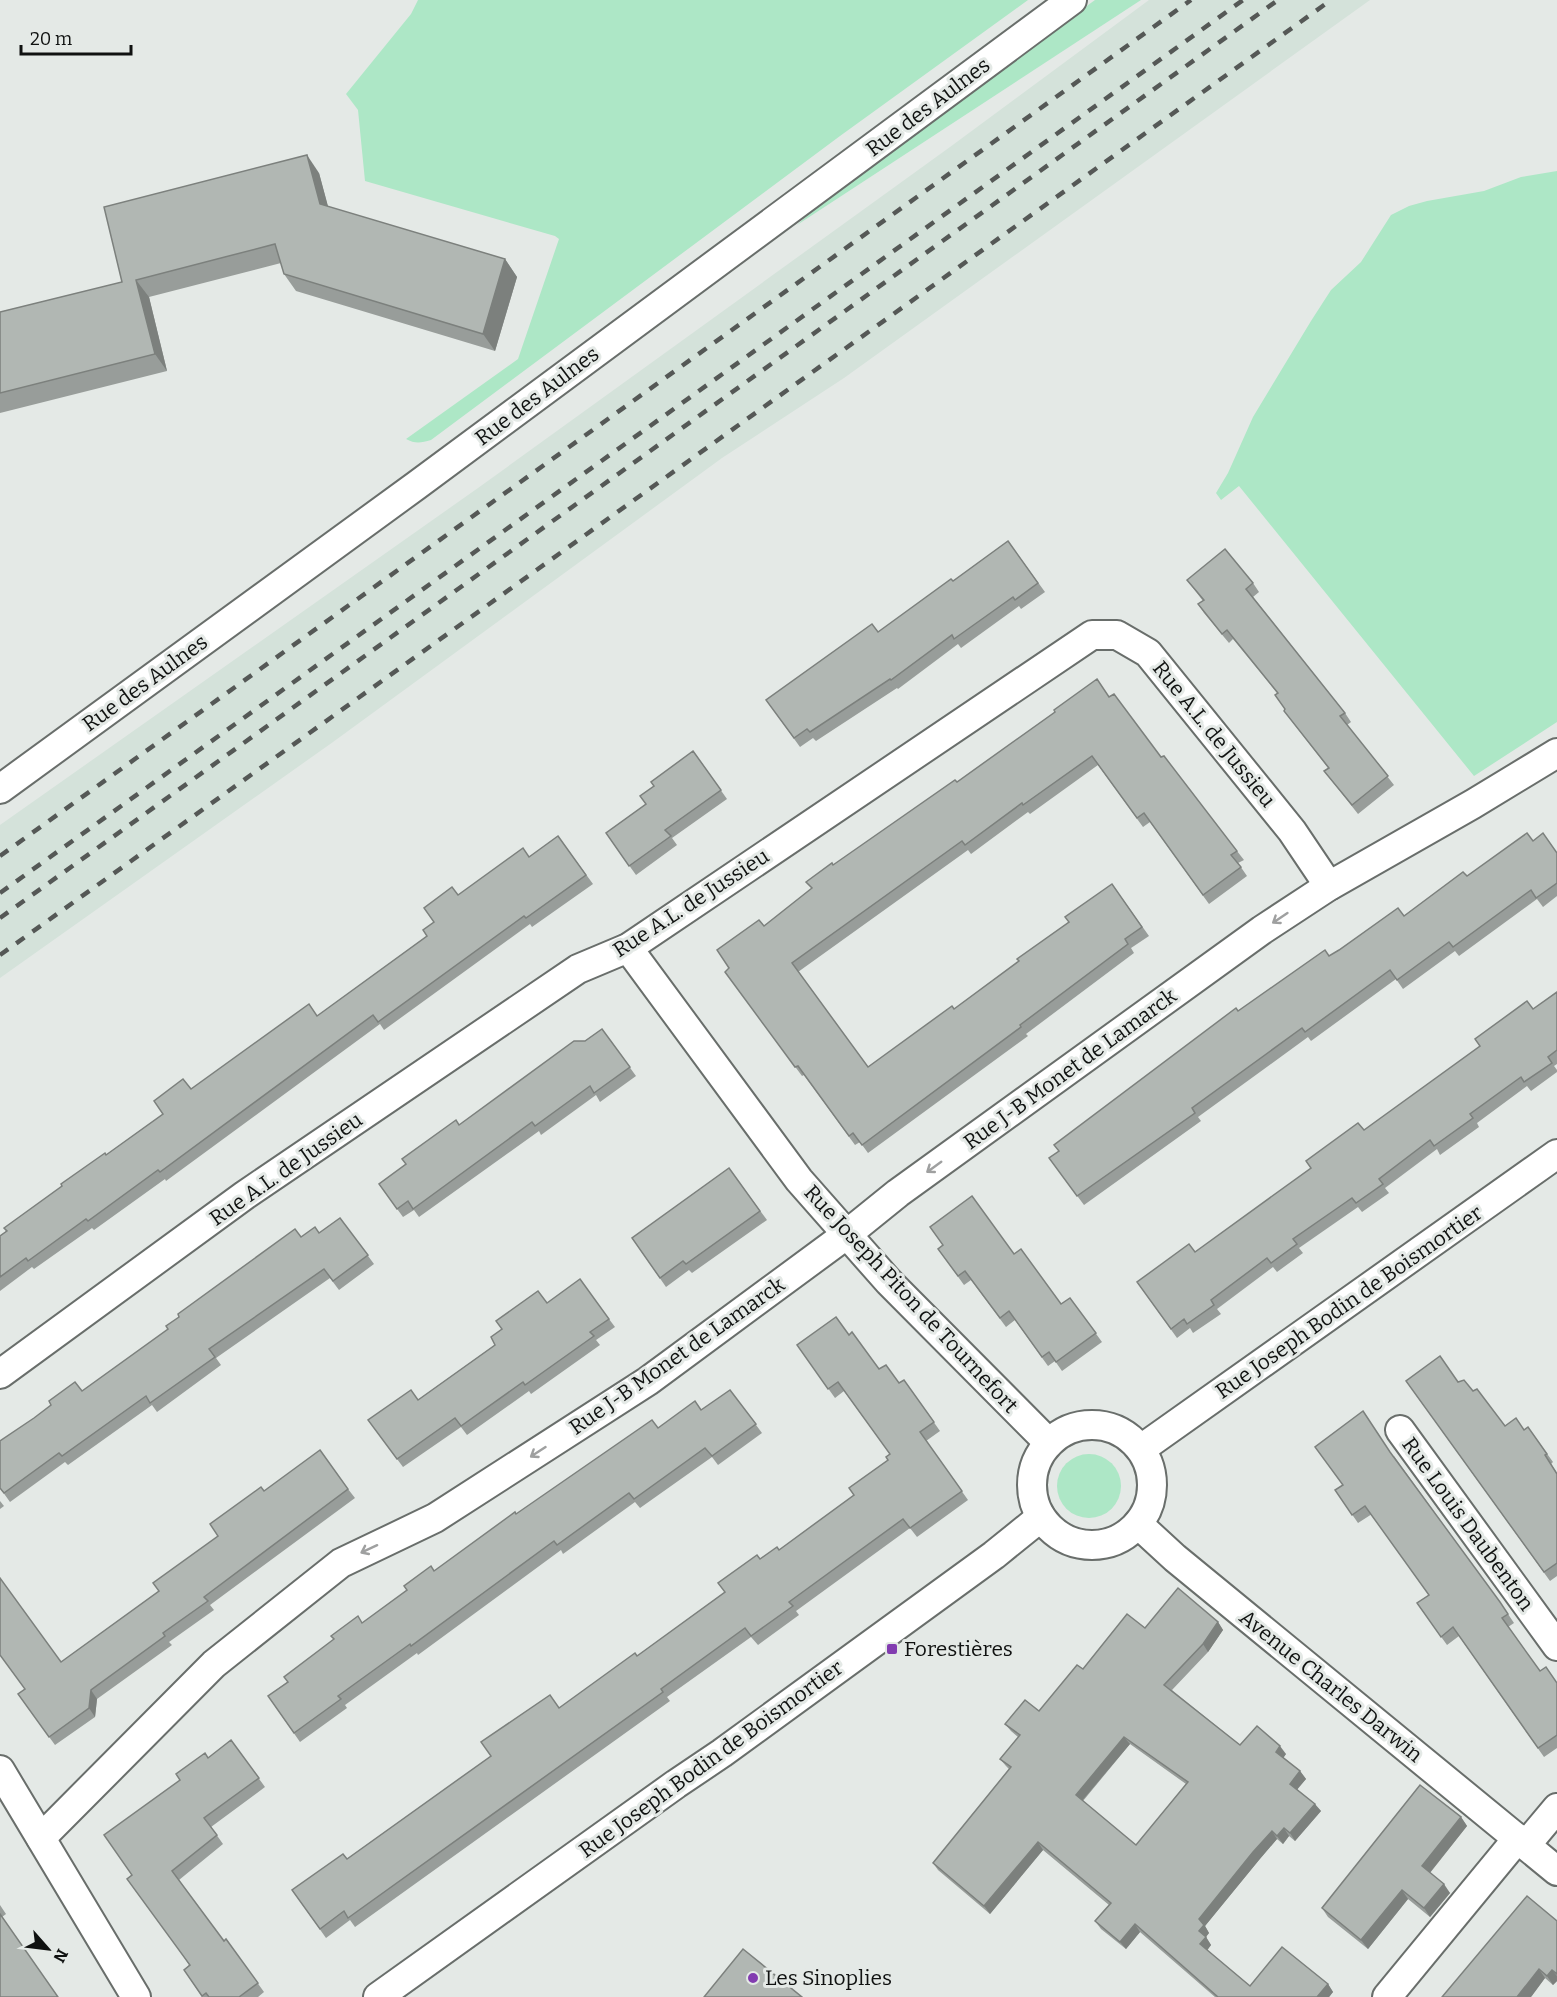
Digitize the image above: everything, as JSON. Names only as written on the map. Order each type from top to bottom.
[{"type":"street","name":"Rue des Aulnes","points":[[0,789],[427,477],[1072,0]]},
{"type":"street","name":"Rue A.L. de Jussieu","points":[[0,1374],[245,1195],[578,969],[628,948],[1092,635],[1117,635],[1148,653],[1292,831],[1329,886]]},
{"type":"street","name":"Rue J-B Monet de Lamarck","points":[[41,1838],[214,1664],[341,1563],[435,1518],[648,1382],[846,1235],[898,1193],[1262,930],[1329,886],[1557,753]]},
{"type":"street","name":"Rue Joseph Piton de Tournefort","points":[[628,948],[798,1180],[889,1282],[1049,1443]]},
{"type":"street","name":"Rue Joseph Bodin de Boismortier","points":[[1141,1449],[1557,1154]]},
{"type":"street","points":[[1088,1425],[1109,1427],[1126,1435],[1141,1449],[1152,1476],[1150,1500],[1138,1524],[1127,1534],[1108,1543],[1094,1545],[1073,1542],[1056,1533],[1041,1517],[1033,1494],[1034,1472],[1037,1460],[1049,1443],[1073,1428],[1088,1425]]},
{"type":"street","name":"Rue Louis Daubenton","points":[[1400,1430],[1557,1646]]},
{"type":"street","name":"Rue Joseph Bodin de Boismortier","points":[[378,1997],[722,1753],[994,1555],[1041,1517]]},
{"type":"street","name":"Avenue Charles Darwin","points":[[1138,1524],[1175,1558],[1557,1871]]},
{"type":"street","points":[[0,1770],[136,1997]]},
{"type":"street","points":[[1387,1997],[1522,1842],[1557,1808]]},
{"type":"shaded area","points":[[1149,0],[1370,0],[844,378],[722,458],[333,742],[0,978],[0,825],[478,488],[950,147]]},
{"type":"green space","points":[[418,0],[1028,0],[840,136],[431,440],[412,442],[406,439],[518,359],[559,239],[365,181],[358,110],[346,94],[411,14]]},
{"type":"green space","points":[[1095,0],[1141,0],[797,225],[831,193]]},
{"type":"green space","points":[[1557,171],[1557,722],[1474,776],[1239,486],[1221,500],[1216,493],[1228,473],[1253,417],[1311,321],[1331,290],[1361,262],[1391,215],[1409,206],[1427,201],[1484,191],[1521,177]]},
{"type":"green space","points":[[1089,1454],[1107,1459],[1112,1463],[1116,1468],[1121,1486],[1116,1504],[1112,1509],[1107,1513],[1089,1518],[1071,1513],[1066,1509],[1062,1504],[1057,1486],[1062,1468],[1066,1463],[1071,1459]]},
{"type":"building","points":[[307,155],[320,204],[505,259],[483,334],[284,274],[275,244],[136,280],[155,354],[0,393],[0,312],[122,282],[104,207]]},
{"type":"building","points":[[1008,541],[1038,583],[1015,600],[1013,597],[954,639],[952,635],[891,680],[810,732],[807,729],[794,738],[766,700],[872,624],[878,632]]},
{"type":"building","points":[[1225,549],[1253,583],[1246,589],[1345,713],[1340,716],[1388,776],[1352,805],[1324,771],[1329,768],[1284,711],[1285,709],[1275,695],[1278,693],[1227,630],[1222,634],[1198,604],[1204,600],[1187,580]]},
{"type":"building","points":[[1097,679],[1109,697],[1114,694],[1161,757],[1164,756],[1237,851],[1231,855],[1241,867],[1203,895],[1144,813],[1137,818],[1092,756],[965,845],[962,841],[792,963],[868,1067],[952,1006],[954,1009],[1019,961],[1017,959],[1069,922],[1065,917],[1112,884],[1142,927],[1125,939],[1128,944],[862,1145],[853,1133],[849,1136],[798,1066],[795,1067],[725,972],[729,968],[717,950],[759,920],[764,926],[812,888],[806,882],[955,780],[957,782]]},
{"type":"building","points":[[693,751],[721,790],[665,830],[671,836],[629,866],[606,833],[646,804],[640,796],[654,786],[651,782]]},
{"type":"building","points":[[1527,833],[1533,841],[1543,833],[1557,853],[1557,883],[1536,898],[1531,890],[1453,947],[1449,942],[1397,980],[1390,970],[1305,1032],[1302,1028],[1192,1108],[1195,1113],[1077,1196],[1049,1158],[1059,1151],[1054,1145],[1236,1008],[1238,1011],[1325,950],[1329,956],[1339,950],[1398,908],[1404,916],[1463,872],[1467,876]]},
{"type":"building","points":[[558,836],[586,875],[526,918],[524,916],[378,1022],[373,1015],[160,1172],[158,1170],[88,1221],[86,1219],[28,1261],[26,1258],[0,1277],[0,1236],[7,1231],[4,1228],[62,1186],[61,1184],[163,1114],[154,1101],[183,1079],[191,1089],[309,1004],[317,1016],[427,936],[423,930],[434,922],[424,908],[452,887],[458,895],[523,848],[529,857]]},
{"type":"building","points":[[1557,992],[1557,1050],[1548,1057],[1552,1063],[1524,1082],[1521,1077],[1470,1114],[1473,1118],[1434,1146],[1430,1140],[1379,1179],[1383,1184],[1356,1203],[1352,1198],[1293,1239],[1297,1244],[1271,1263],[1267,1258],[1211,1300],[1214,1305],[1187,1324],[1184,1319],[1171,1329],[1137,1282],[1189,1244],[1195,1252],[1311,1168],[1306,1161],[1358,1123],[1364,1130],[1480,1046],[1475,1039],[1527,1001],[1533,1009]]},
{"type":"building","points":[[602,1029],[630,1067],[594,1093],[590,1086],[535,1126],[532,1122],[413,1209],[408,1201],[397,1209],[379,1184],[406,1164],[402,1159],[456,1120],[459,1125],[574,1041],[585,1041]]},
{"type":"building","points":[[729,1168],[760,1211],[686,1264],[683,1261],[660,1278],[632,1238]]},
{"type":"building","points":[[972,1196],[1014,1254],[1021,1249],[1061,1304],[1070,1298],[1096,1333],[1056,1362],[1049,1352],[1042,1357],[1009,1311],[1000,1318],[965,1271],[958,1276],[938,1249],[943,1245],[930,1227]]},
{"type":"building","points":[[340,1218],[368,1255],[333,1281],[324,1269],[209,1349],[215,1357],[150,1403],[146,1396],[62,1456],[59,1453],[4,1493],[0,1488],[0,1441],[51,1405],[49,1401],[75,1382],[82,1391],[168,1329],[166,1326],[179,1317],[178,1314],[295,1229],[301,1237],[315,1227],[319,1233]]},
{"type":"building","points":[[580,1279],[609,1319],[590,1332],[594,1336],[525,1385],[523,1382],[461,1426],[455,1418],[397,1459],[368,1420],[411,1390],[418,1400],[495,1345],[491,1337],[502,1329],[496,1321],[538,1291],[547,1303]]},
{"type":"building","points":[[836,1317],[849,1335],[852,1332],[879,1369],[886,1365],[899,1383],[904,1380],[934,1422],[920,1432],[962,1491],[910,1528],[903,1519],[789,1602],[793,1606],[751,1636],[745,1628],[661,1689],[663,1692],[348,1918],[344,1911],[320,1929],[292,1890],[343,1854],[347,1859],[491,1756],[481,1742],[550,1695],[559,1708],[635,1653],[637,1656],[725,1592],[718,1583],[757,1555],[760,1559],[777,1547],[779,1550],[854,1495],[849,1488],[888,1460],[886,1457],[890,1454],[838,1382],[828,1389],[797,1345]]},
{"type":"building","points":[[1440,1356],[1458,1382],[1464,1380],[1473,1391],[1477,1389],[1505,1426],[1516,1418],[1524,1430],[1528,1427],[1547,1454],[1545,1455],[1557,1474],[1557,1563],[1544,1572],[1406,1381]]},
{"type":"building","points":[[730,1390],[756,1424],[712,1456],[705,1448],[634,1499],[629,1493],[557,1545],[554,1541],[411,1646],[410,1644],[338,1696],[341,1699],[294,1733],[268,1696],[288,1682],[284,1677],[334,1639],[331,1636],[358,1616],[362,1623],[407,1590],[404,1586],[431,1566],[434,1571],[515,1512],[516,1514],[652,1420],[658,1428],[695,1401],[701,1410]]},
{"type":"building","points":[[1363,1411],[1390,1452],[1500,1602],[1508,1614],[1502,1618],[1540,1671],[1546,1667],[1557,1683],[1557,1735],[1538,1748],[1453,1627],[1441,1637],[1417,1603],[1429,1595],[1365,1506],[1352,1515],[1335,1490],[1343,1485],[1315,1447]]},
{"type":"building","points":[[320,1450],[348,1489],[204,1597],[208,1601],[163,1633],[165,1636],[91,1690],[89,1708],[49,1737],[18,1694],[25,1689],[0,1655],[0,1578],[61,1662],[159,1591],[153,1583],[218,1536],[210,1524],[261,1487],[264,1491]]},
{"type":"building","points":[[1178,1588],[1218,1622],[1203,1644],[1164,1685],[1240,1745],[1257,1726],[1280,1746],[1276,1752],[1300,1771],[1290,1784],[1315,1804],[1290,1833],[1284,1828],[1277,1836],[1272,1831],[1253,1852],[1199,1919],[1204,1925],[1199,1931],[1206,1937],[1200,1944],[1250,1986],[1282,1947],[1328,1984],[1317,1997],[1218,1997],[1135,1924],[1120,1942],[1095,1921],[1111,1903],[1038,1842],[984,1906],[933,1863],[1011,1767],[1000,1759],[1020,1735],[1005,1724],[1025,1700],[1039,1711],[1077,1665],[1083,1669],[1127,1614],[1145,1628]],"holes":[[[1124,1737],[1188,1782],[1136,1845],[1076,1795]]]},
{"type":"building","points":[[231,1740],[259,1778],[204,1818],[217,1835],[172,1871],[258,1983],[239,1997],[209,1997],[206,1993],[202,1996],[184,1970],[190,1965],[127,1879],[132,1875],[104,1835],[180,1780],[176,1774],[205,1753],[208,1758]]},
{"type":"building","points":[[1420,1785],[1461,1817],[1422,1866],[1444,1884],[1424,1908],[1402,1890],[1361,1940],[1322,1908]]},
{"type":"building","points":[[1527,1896],[1557,1921],[1557,1974],[1552,1970],[1547,1976],[1539,1969],[1517,1997],[1442,1997]]},
{"type":"building","points":[[0,1914],[58,1997],[0,1997]]},
{"type":"building","points":[[743,1949],[802,1997],[704,1997]]},
{"type":"railway","points":[[0,856],[1191,0]]},
{"type":"railway","points":[[0,893],[1243,0]]},
{"type":"railway","points":[[0,918],[1278,0]]},
{"type":"railway","points":[[0,955],[1331,0]]},
{"type":"place","name":"Forestières","points":[[892,1649]]},
{"type":"place","name":"Les Sinoplies","points":[[753,1978]]}]
